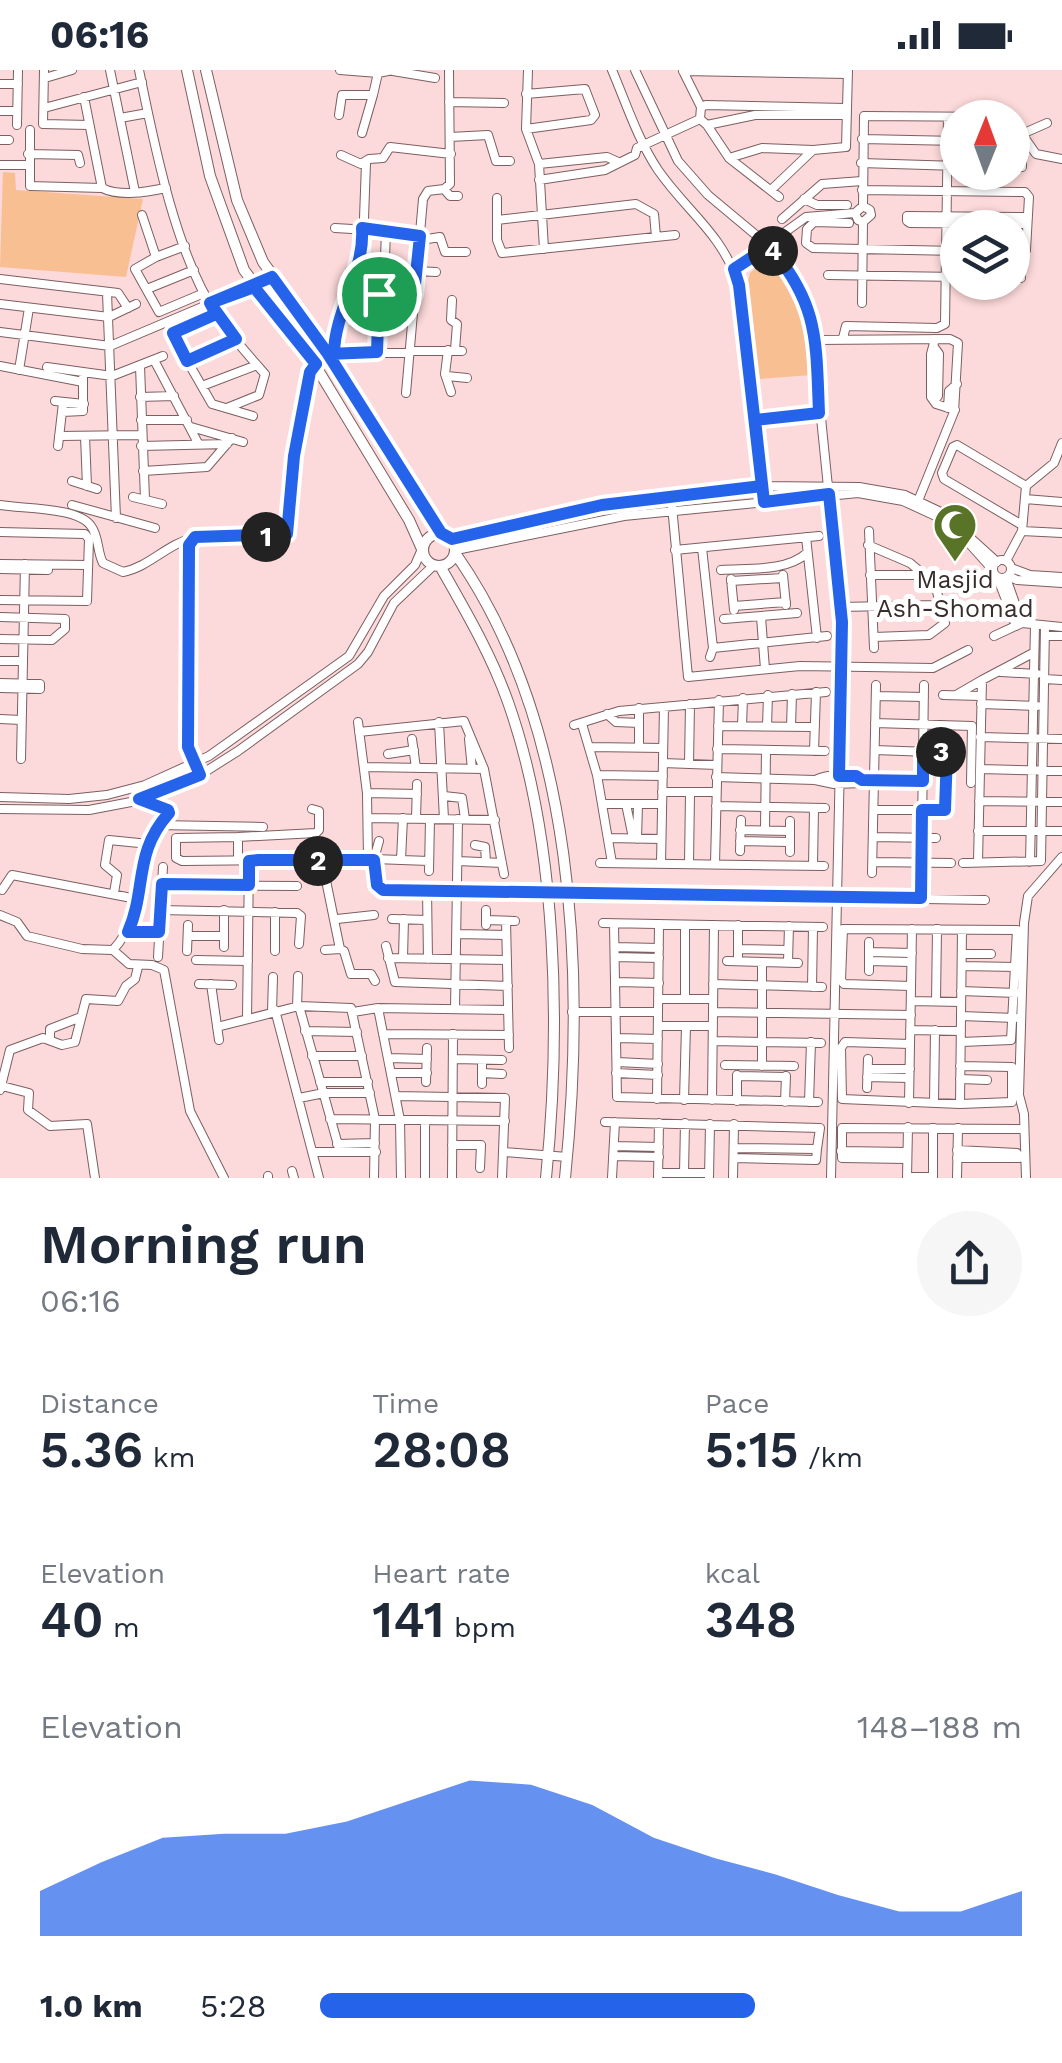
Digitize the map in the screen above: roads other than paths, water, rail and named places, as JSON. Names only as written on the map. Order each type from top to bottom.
[{"type":"main road","points":[[187,70],[198,132],[219,206],[244,270],[316,364],[409,520],[426,559],[437,566],[488,654],[514,720],[535,800],[546,892],[552,1020],[546,1178]]},
{"type":"main road","points":[[206,70],[237,200],[255,245],[272,277],[332,354],[469,570],[506,646],[535,720],[553,791],[567,892],[572,1012],[565,1178]]},
{"type":"main road","points":[[422,549],[430,536],[451,544]]},
{"type":"main road","points":[[437,566],[448,564],[451,544]]},
{"type":"street","points":[[16,125],[18,70]]},
{"type":"street","points":[[72,70],[45,74],[44,124],[89,125]]},
{"type":"street","points":[[110,70],[134,192]]},
{"type":"street","points":[[140,70],[166,188],[194,270],[216,314],[265,374],[260,394],[227,408]]},
{"type":"street","points":[[406,393],[425,194],[450,184],[449,70]]},
{"type":"street","points":[[528,70],[526,129],[538,164],[544,249]]},
{"type":"street","points":[[612,70],[654,141],[698,186],[769,246],[805,299],[814,322],[815,413],[840,607],[833,780],[834,897],[827,1015],[831,1178]]},
{"type":"street","points":[[636,70],[654,141],[671,187],[710,228],[739,285],[763,494]]},
{"type":"street","points":[[729,158],[762,148],[846,147],[848,72],[683,70],[704,122],[729,158],[775,193],[812,150]]},
{"type":"street","points":[[340,74],[393,71],[434,78]]},
{"type":"street","points":[[362,133],[378,74]]},
{"type":"street","points":[[44,108],[142,82]]},
{"type":"street","points":[[0,84],[18,84]]},
{"type":"street","points":[[526,94],[585,89],[595,115],[591,120],[526,129]]},
{"type":"street","points":[[340,115],[342,94],[373,95]]},
{"type":"street","points":[[84,97],[102,188]]},
{"type":"street","points":[[449,102],[504,103]]},
{"type":"street","points":[[56,104],[60,125]]},
{"type":"street","points":[[701,107],[846,112]]},
{"type":"street","points":[[0,111],[17,111]]},
{"type":"street","points":[[539,180],[605,170],[635,155],[636,148],[704,122],[756,111]]},
{"type":"street","points":[[120,118],[148,112]]},
{"type":"street","points":[[863,222],[870,218],[870,212],[863,206],[862,186],[865,116],[940,117]]},
{"type":"street","points":[[1047,123],[1022,134],[1039,156],[1062,158]]},
{"type":"street","points":[[30,130],[30,186],[102,188],[109,192],[166,188]]},
{"type":"street","points":[[450,137],[488,135],[496,161],[510,162]]},
{"type":"street","points":[[862,139],[940,141]]},
{"type":"street","points":[[340,155],[358,164],[383,158],[390,146],[452,154]]},
{"type":"street","points":[[28,154],[78,155],[80,162]]},
{"type":"street","points":[[538,164],[607,157],[618,162]]},
{"type":"street","points":[[861,162],[940,165]]},
{"type":"street","points":[[366,163],[363,246],[332,354],[455,350]]},
{"type":"street","points":[[0,164],[28,165]]},
{"type":"street","points":[[782,220],[824,183],[940,190]]},
{"type":"street","points":[[444,188],[450,196],[458,196]]},
{"type":"street","points":[[948,210],[947,190],[1026,192],[1027,210]]},
{"type":"street","points":[[498,198],[500,252],[674,234]]},
{"type":"street","points":[[804,199],[817,206],[847,205]]},
{"type":"street","points":[[497,220],[640,204],[656,217],[656,237]]},
{"type":"street","points":[[734,269],[806,216],[855,214],[863,206]]},
{"type":"street","points":[[142,214],[156,256]]},
{"type":"street","points":[[855,214],[863,222]]},
{"type":"street","points":[[850,223],[814,222],[807,229],[806,243],[813,248],[940,251]]},
{"type":"street","points":[[862,303],[863,222]]},
{"type":"street","points":[[336,228],[440,237],[445,252],[466,252]]},
{"type":"street","points":[[385,258],[386,231]]},
{"type":"street","points":[[185,246],[135,267],[159,312],[204,293]]},
{"type":"street","points":[[147,289],[194,270]]},
{"type":"street","points":[[416,270],[436,272]]},
{"type":"street","points":[[828,275],[940,277]]},
{"type":"street","points":[[0,332],[110,346],[272,277]]},
{"type":"street","points":[[0,280],[119,294],[132,306],[109,317],[0,304]]},
{"type":"street","points":[[14,306],[18,281]]},
{"type":"street","points":[[108,292],[116,518]]},
{"type":"street","points":[[367,293],[414,294]]},
{"type":"street","points":[[377,352],[379,294]]},
{"type":"street","points":[[451,392],[447,376],[455,350],[457,323],[451,320],[452,300]]},
{"type":"street","points":[[842,338],[846,326],[942,328],[949,300]]},
{"type":"street","points":[[20,370],[29,308]]},
{"type":"street","points":[[216,314],[174,332],[212,404],[252,416]]},
{"type":"street","points":[[187,361],[236,339]]},
{"type":"street","points":[[814,340],[958,343],[957,384],[951,409],[918,501]]},
{"type":"street","points":[[935,343],[940,354],[938,396],[934,401],[951,409]]},
{"type":"street","points":[[140,370],[158,358],[160,370],[198,443]]},
{"type":"street","points":[[0,505],[60,511],[81,518],[92,526],[104,564],[117,571],[132,570],[170,546],[191,540],[287,534],[294,456],[310,372],[316,364]]},
{"type":"street","points":[[202,386],[257,365]]},
{"type":"street","points":[[0,366],[20,370],[47,366],[83,377],[160,370]]},
{"type":"street","points":[[140,370],[145,500]]},
{"type":"street","points":[[447,376],[468,378]]},
{"type":"street","points":[[58,446],[60,405],[82,412],[83,377]]},
{"type":"street","points":[[140,397],[174,396]]},
{"type":"street","points":[[755,420],[815,413]]},
{"type":"street","points":[[141,420],[189,424],[229,441]]},
{"type":"street","points":[[59,436],[141,435]]},
{"type":"street","points":[[72,481],[92,488],[85,436]]},
{"type":"street","points":[[143,471],[206,467],[229,441]]},
{"type":"street","points":[[142,446],[243,442]]},
{"type":"street","points":[[1003,570],[1022,528],[1026,486],[1048,469],[1062,443]]},
{"type":"street","points":[[1026,486],[957,446],[953,447],[942,473],[1022,528],[1062,533]]},
{"type":"street","points":[[1048,469],[1062,470]]},
{"type":"street","points":[[451,544],[586,508],[872,488],[918,501],[962,527],[1003,570],[1019,624]]},
{"type":"street","points":[[451,544],[572,525],[671,502],[828,491],[872,494],[916,506],[958,531],[1017,580],[1062,580]]},
{"type":"street","points":[[134,497],[162,504]]},
{"type":"street","points":[[1025,499],[1062,502]]},
{"type":"street","points":[[671,502],[688,677],[836,666],[934,668],[968,650]]},
{"type":"street","points":[[72,505],[154,528]]},
{"type":"street","points":[[869,531],[874,648]]},
{"type":"street","points":[[0,532],[84,534],[89,539],[87,601],[0,600]]},
{"type":"street","points":[[674,550],[819,536]]},
{"type":"street","points":[[702,548],[711,652],[822,637],[806,538]]},
{"type":"street","points":[[191,540],[188,747],[200,775]]},
{"type":"street","points":[[868,545],[910,564],[936,586],[944,624],[932,634],[874,637]]},
{"type":"street","points":[[0,797],[107,795],[195,764],[349,656],[384,596],[415,565],[422,549]]},
{"type":"street","points":[[735,618],[731,581],[725,570],[782,565],[808,553]]},
{"type":"street","points":[[724,619],[792,613],[786,602],[782,565]]},
{"type":"street","points":[[0,566],[88,568]]},
{"type":"street","points":[[0,809],[89,810],[139,799],[200,775],[343,678],[368,652],[404,590],[437,566]]},
{"type":"street","points":[[21,759],[25,567]]},
{"type":"street","points":[[870,575],[925,575]]},
{"type":"street","points":[[731,581],[783,578]]},
{"type":"street","points":[[734,606],[786,602]]},
{"type":"street","points":[[840,607],[938,605]]},
{"type":"street","points":[[0,617],[65,619],[65,629],[52,640],[0,639]]},
{"type":"street","points":[[761,617],[765,669]]},
{"type":"street","points":[[994,636],[1019,624],[1035,625],[1062,636]]},
{"type":"street","points":[[1030,862],[1035,625]]},
{"type":"street","points":[[1045,631],[1062,627]]},
{"type":"street","points":[[964,862],[1041,861],[1045,631]]},
{"type":"street","points":[[956,695],[1033,653]]},
{"type":"street","points":[[0,661],[23,661]]},
{"type":"street","points":[[1002,672],[1062,680]]},
{"type":"street","points":[[978,862],[982,680]]},
{"type":"street","points":[[872,874],[876,685]]},
{"type":"street","points":[[921,898],[924,685]]},
{"type":"street","points":[[0,686],[22,686]]},
{"type":"street","points":[[814,751],[816,692]]},
{"type":"street","points":[[612,863],[597,775],[590,747],[578,724],[640,708],[826,692]]},
{"type":"street","points":[[792,694],[792,727]]},
{"type":"street","points":[[765,830],[768,695]]},
{"type":"street","points":[[876,696],[924,697]]},
{"type":"street","points":[[944,696],[1044,706]]},
{"type":"street","points":[[742,698],[742,726]]},
{"type":"street","points":[[715,864],[719,700]]},
{"type":"street","points":[[689,764],[690,704]]},
{"type":"street","points":[[660,864],[664,707]]},
{"type":"street","points":[[639,748],[640,708]]},
{"type":"street","points":[[608,714],[616,722],[639,724]]},
{"type":"street","points":[[0,720],[22,720]]},
{"type":"street","points":[[504,874],[484,770],[462,720],[358,727],[368,793],[371,859],[381,890],[985,900]]},
{"type":"street","points":[[439,722],[444,819]]},
{"type":"street","points":[[875,723],[972,726],[971,784]]},
{"type":"street","points":[[718,726],[815,727]]},
{"type":"street","points":[[468,734],[472,769]]},
{"type":"street","points":[[980,737],[1062,739]]},
{"type":"street","points":[[412,740],[416,768]]},
{"type":"street","points":[[386,742],[390,767]]},
{"type":"street","points":[[590,747],[663,748]]},
{"type":"street","points":[[717,749],[825,751]]},
{"type":"street","points":[[388,754],[414,750]]},
{"type":"street","points":[[875,750],[958,753]]},
{"type":"street","points":[[874,810],[945,810],[947,752]]},
{"type":"street","points":[[663,763],[716,764]]},
{"type":"street","points":[[364,766],[484,770]]},
{"type":"street","points":[[980,769],[1062,770]]},
{"type":"street","points":[[597,775],[662,776]]},
{"type":"street","points":[[716,777],[923,781]]},
{"type":"street","points":[[368,793],[417,789],[416,818]]},
{"type":"street","points":[[662,792],[715,792]]},
{"type":"street","points":[[689,864],[690,793]]},
{"type":"street","points":[[444,796],[462,799],[455,1009]]},
{"type":"street","points":[[113,950],[128,932],[149,844],[169,813],[139,799]]},
{"type":"street","points":[[979,801],[1062,802]]},
{"type":"street","points":[[603,804],[662,804]]},
{"type":"street","points":[[626,804],[635,838]]},
{"type":"street","points":[[635,838],[638,804]]},
{"type":"street","points":[[716,806],[825,808]]},
{"type":"street","points":[[813,866],[814,808]]},
{"type":"street","points":[[312,809],[319,811],[318,832],[259,837],[185,836],[176,838],[178,860],[429,861]]},
{"type":"street","points":[[369,818],[496,820]]},
{"type":"street","points":[[402,860],[403,818]]},
{"type":"street","points":[[429,871],[430,818]]},
{"type":"street","points":[[158,826],[263,827]]},
{"type":"street","points":[[715,835],[765,830],[790,837]]},
{"type":"street","points":[[740,831],[766,841],[814,837]]},
{"type":"street","points":[[740,831],[740,851]]},
{"type":"street","points":[[978,831],[1062,832]]},
{"type":"street","points":[[873,836],[936,838]]},
{"type":"street","points":[[238,837],[238,860]]},
{"type":"street","points":[[247,1019],[249,885],[259,837]]},
{"type":"street","points":[[608,838],[661,839]]},
{"type":"street","points":[[114,893],[118,875],[105,868],[109,840],[149,844]]},
{"type":"street","points":[[369,840],[391,841]]},
{"type":"street","points":[[371,859],[380,841]]},
{"type":"street","points":[[765,865],[766,841]]},
{"type":"street","points":[[474,845],[484,847],[486,862]]},
{"type":"street","points":[[1026,1178],[1024,1114],[1019,1096],[1024,923],[1030,892],[1062,857]]},
{"type":"street","points":[[322,861],[340,949]]},
{"type":"street","points":[[458,861],[502,862]]},
{"type":"street","points":[[872,862],[951,862]]},
{"type":"street","points":[[600,863],[824,866]]},
{"type":"street","points":[[158,958],[163,867]]},
{"type":"street","points":[[2,890],[12,875],[136,899]]},
{"type":"street","points":[[162,884],[297,886]]},
{"type":"street","points":[[427,890],[428,958]]},
{"type":"street","points":[[160,910],[300,914],[299,944]]},
{"type":"street","points":[[224,910],[224,947]]},
{"type":"street","points":[[486,910],[486,935]]},
{"type":"street","points":[[274,951],[275,912]]},
{"type":"street","points":[[0,915],[17,922],[31,937],[113,950],[129,964],[160,966],[165,972],[190,1111],[224,1178]]},
{"type":"street","points":[[336,919],[374,915]]},
{"type":"street","points":[[392,919],[427,920]]},
{"type":"street","points":[[403,958],[404,919]]},
{"type":"street","points":[[486,920],[510,921],[506,935],[510,1048]]},
{"type":"street","points":[[603,923],[824,927]]},
{"type":"street","points":[[614,924],[618,1097],[814,1102],[816,1042],[713,1041]]},
{"type":"street","points":[[657,1099],[659,924]]},
{"type":"street","points":[[187,951],[188,925]]},
{"type":"street","points":[[712,1100],[714,925]]},
{"type":"street","points":[[685,926],[685,998]]},
{"type":"street","points":[[738,926],[738,962]]},
{"type":"street","points":[[727,961],[793,962],[788,950],[789,926]]},
{"type":"street","points":[[714,984],[817,987],[813,926]]},
{"type":"street","points":[[911,986],[844,984],[844,928],[1017,930],[1015,1018],[1009,1042],[961,1042]]},
{"type":"street","points":[[909,1102],[912,929]]},
{"type":"street","points":[[936,1001],[937,930]]},
{"type":"street","points":[[960,1104],[962,930]]},
{"type":"street","points":[[128,932],[159,932]]},
{"type":"street","points":[[457,934],[506,935]]},
{"type":"street","points":[[188,936],[224,936]]},
{"type":"street","points":[[386,946],[395,982],[508,986]]},
{"type":"street","points":[[615,952],[659,948]]},
{"type":"street","points":[[738,949],[788,950]]},
{"type":"street","points":[[962,954],[991,949],[990,966]]},
{"type":"street","points":[[325,950],[344,951],[351,974],[371,974],[375,980]]},
{"type":"street","points":[[615,952],[659,958]]},
{"type":"street","points":[[869,956],[912,957]]},
{"type":"street","points":[[388,958],[507,960]]},
{"type":"street","points":[[196,960],[248,961]]},
{"type":"street","points":[[762,962],[762,1066]]},
{"type":"street","points":[[95,1178],[87,1124],[50,1126],[28,1110],[29,1093],[1,1088],[10,1050],[41,1038],[62,1044],[75,1042],[86,999],[122,998],[126,986],[135,979],[138,966]]},
{"type":"street","points":[[962,966],[1016,967]]},
{"type":"street","points":[[272,977],[274,1011],[320,1178]]},
{"type":"street","points":[[310,982],[298,979],[298,1006],[338,1148]]},
{"type":"street","points":[[616,982],[659,983]]},
{"type":"street","points":[[198,984],[232,985]]},
{"type":"street","points":[[211,984],[219,1040]]},
{"type":"street","points":[[962,991],[1016,992]]},
{"type":"street","points":[[658,999],[713,998]]},
{"type":"street","points":[[911,1001],[961,1002]]},
{"type":"street","points":[[216,1027],[298,1006],[348,1006],[353,1012],[375,1119],[374,1178]]},
{"type":"street","points":[[353,1012],[378,1008],[508,1010]]},
{"type":"street","points":[[378,1008],[400,1120],[401,1178]]},
{"type":"street","points":[[443,1009],[443,1034]]},
{"type":"street","points":[[466,1010],[466,1033]]},
{"type":"street","points":[[572,1012],[658,1012]]},
{"type":"street","points":[[713,1012],[910,1015]]},
{"type":"street","points":[[961,1016],[1015,1018]]},
{"type":"street","points":[[50,1040],[54,1025],[80,1017]]},
{"type":"street","points":[[658,1026],[713,1026]]},
{"type":"street","points":[[684,1100],[686,1026]]},
{"type":"street","points":[[910,1030],[961,1030]]},
{"type":"street","points":[[934,1103],[935,1030]]},
{"type":"street","points":[[306,1031],[357,1032]]},
{"type":"street","points":[[383,1034],[509,1035]]},
{"type":"street","points":[[452,1178],[453,1034]]},
{"type":"street","points":[[617,1038],[658,1039]]},
{"type":"street","points":[[910,1044],[845,1042],[841,1048],[842,1099],[1012,1102],[1012,1068],[960,1066]]},
{"type":"street","points":[[391,1073],[426,1078],[427,1048]]},
{"type":"street","points":[[312,1056],[362,1056]]},
{"type":"street","points":[[388,1058],[427,1059]]},
{"type":"street","points":[[453,1059],[502,1060]]},
{"type":"street","points":[[482,1060],[482,1078],[502,1074]]},
{"type":"street","points":[[616,1062],[658,1064]]},
{"type":"street","points":[[726,1065],[790,1066],[785,1102]]},
{"type":"street","points":[[737,1065],[737,1101]]},
{"type":"street","points":[[987,1091],[988,1067]]},
{"type":"street","points":[[867,1088],[868,1068],[910,1074]]},
{"type":"street","points":[[616,1073],[658,1074]]},
{"type":"street","points":[[737,1076],[786,1077]]},
{"type":"street","points":[[960,1079],[988,1080]]},
{"type":"street","points":[[320,1082],[368,1082]]},
{"type":"street","points":[[299,1098],[324,1093],[370,1093]]},
{"type":"street","points":[[396,1096],[502,1097],[507,1102],[502,1178]]},
{"type":"street","points":[[330,1120],[505,1121]]},
{"type":"street","points":[[425,1120],[425,1178]]},
{"type":"street","points":[[612,1178],[610,1122],[820,1129],[818,1150],[734,1153]]},
{"type":"street","points":[[659,1123],[658,1176],[709,1176],[710,1124]]},
{"type":"street","points":[[684,1173],[685,1123]]},
{"type":"street","points":[[733,1178],[734,1124]]},
{"type":"street","points":[[907,1155],[844,1158],[844,1126],[1019,1129]]},
{"type":"street","points":[[908,1127],[907,1178],[932,1178],[933,1128]]},
{"type":"street","points":[[958,1128],[958,1178]]},
{"type":"street","points":[[452,1145],[482,1145],[504,1152],[567,1157]]},
{"type":"street","points":[[480,1168],[482,1145]]},
{"type":"street","points":[[313,1152],[375,1147]]},
{"type":"street","points":[[613,1151],[659,1152]]},
{"type":"street","points":[[481,1156],[504,1152]]},
{"type":"street","points":[[1018,1153],[1019,1158],[957,1154],[1018,1153]]},
{"type":"waterway","points":[[769,493],[802,490]]},
{"type":"waterway","points":[[678,502],[761,494]]},
{"type":"waterway","points":[[479,540],[548,522],[669,503]]},
{"type":"place","name":"Masjid Ash-Shomad","points":[[955,563]]}]
